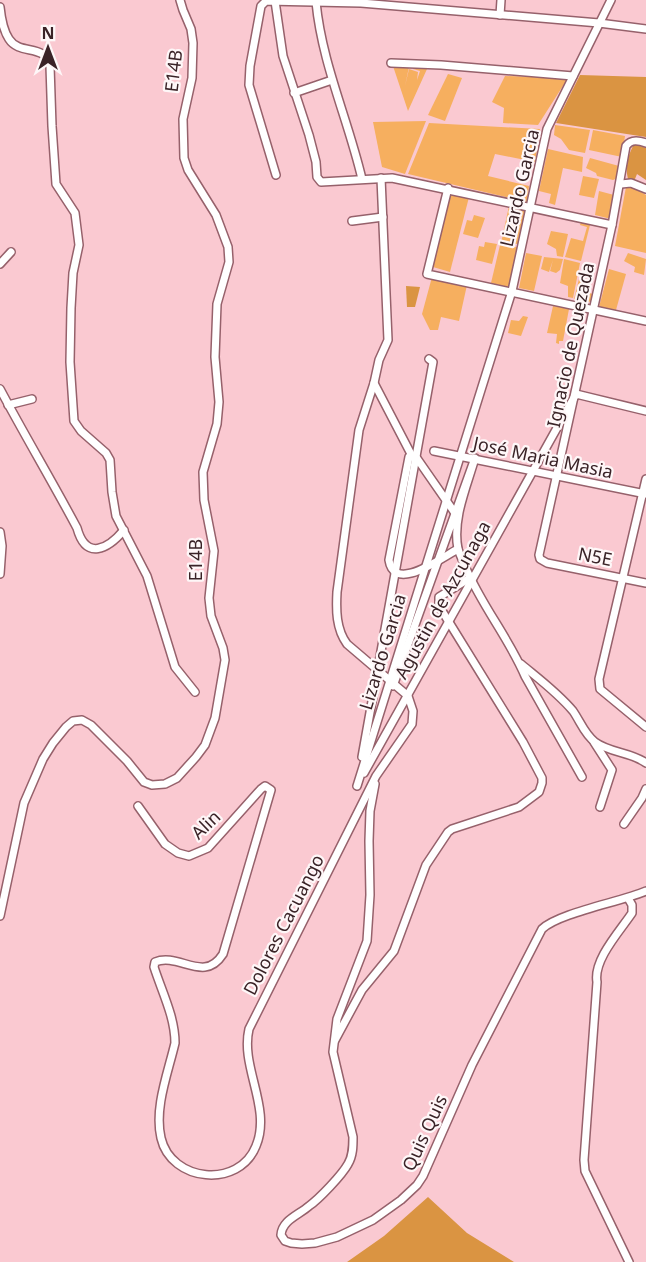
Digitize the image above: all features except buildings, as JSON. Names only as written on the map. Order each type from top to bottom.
[{"type":"street","name":"E14B","points":[[0,916],[24,803],[43,759],[66,727],[73,721],[82,720],[91,725],[127,761],[144,782],[152,785],[165,784],[177,777],[205,745],[214,718],[225,660],[211,616],[209,598],[214,551],[204,500],[203,472],[217,424],[219,402],[215,357],[217,304],[229,262],[228,247],[216,215],[188,170],[184,158],[183,118],[192,78],[193,43],[191,29],[180,0]]},
{"type":"street","points":[[500,15],[501,0]]},
{"type":"street","name":"Lizardo Garcia","points":[[392,682],[425,566],[512,291],[547,129],[611,0]]},
{"type":"street","points":[[276,175],[249,85],[250,66],[261,6],[266,1],[362,3],[599,22],[646,29]]},
{"type":"street","points":[[275,1],[283,56],[311,144],[318,179],[326,183],[392,178],[448,188],[612,225]]},
{"type":"street","points":[[316,2],[319,33],[332,80],[353,140],[362,179]]},
{"type":"street","points":[[0,7],[8,38],[18,46],[42,53],[48,58],[50,66],[56,184],[75,213],[79,245],[73,273],[70,308],[70,362],[74,422],[106,453],[110,460],[116,516],[147,576],[175,667],[195,692]]},
{"type":"street","points":[[391,63],[573,76]]},
{"type":"street","points":[[294,93],[332,80]]},
{"type":"street","name":"Ignacio de Quezada","points":[[540,559],[538,555],[558,476],[621,184],[626,146],[629,142],[635,141],[646,143]]},
{"type":"street","points":[[381,178],[388,340],[379,360],[359,430],[336,603],[337,618],[344,641],[407,695]]},
{"type":"street","points":[[621,184],[631,183],[646,189]]},
{"type":"street","points":[[448,188],[427,274],[646,321]]},
{"type":"street","points":[[352,221],[383,217]]},
{"type":"street","points":[[0,264],[11,252]]},
{"type":"street","points":[[414,456],[433,362],[429,359]]},
{"type":"street","points":[[374,383],[414,456],[457,515]]},
{"type":"street","points":[[0,389],[47,471],[80,538],[87,546],[95,549],[104,548],[124,530]]},
{"type":"street","points":[[576,394],[646,411]]},
{"type":"street","name":"Agustin de Azcunaga","points":[[357,786],[576,394]]},
{"type":"street","points":[[8,405],[32,399]]},
{"type":"street","name":"José Maria Masia","points":[[434,451],[644,494]]},
{"type":"street","name":"Agustin de Azcunaga","points":[[357,786],[395,573],[388,560],[406,462],[414,456]]},
{"type":"street","name":"Lizardo Garcia","points":[[357,786],[392,682],[457,515],[475,458]]},
{"type":"street","points":[[646,479],[599,678],[600,689],[646,727]]},
{"type":"street","name":"Lizardo Garcia","points":[[457,515],[458,549],[471,579],[582,777]]},
{"type":"street","points":[[0,532],[2,546],[0,574]]},
{"type":"street","points":[[395,573],[410,575],[458,549]]},
{"type":"street","name":"N5E","points":[[540,559],[547,563],[646,583]]},
{"type":"street","points":[[334,1042],[362,990],[394,951],[426,865],[448,832],[519,807],[535,796],[541,788],[542,778],[440,606],[440,597],[471,579]]},
{"type":"street","points":[[519,662],[573,711],[612,770],[600,807]]},
{"type":"street","name":"Dolores Cacuango","points":[[268,787],[271,793],[223,954],[213,965],[200,967],[163,959],[155,962],[154,967],[175,1033],[175,1043],[160,1110],[159,1125],[162,1141],[170,1156],[180,1166],[194,1173],[214,1176],[228,1172],[251,1156],[257,1146],[261,1130],[260,1115],[247,1047],[249,1029],[376,776],[410,729],[413,711],[407,695]]},
{"type":"street","points":[[592,740],[603,747],[638,758],[646,763]]},
{"type":"street","name":"Quis Quis","points":[[376,776],[370,811],[368,941],[337,1019],[333,1052],[353,1137],[353,1147],[348,1165],[316,1201],[285,1223],[281,1229],[281,1235],[285,1241],[315,1243],[337,1237],[373,1220],[409,1193],[423,1176],[472,1065],[542,929],[554,921],[646,891]]},
{"type":"street","name":"Alin","points":[[138,806],[165,844],[178,853],[189,856],[208,848],[261,789],[268,787]]},
{"type":"street","points":[[624,824],[646,789]]},
{"type":"street","points":[[628,898],[632,905],[632,913],[600,959],[595,971],[597,982],[584,1160],[585,1171],[629,1262]]},
{"type":"shaded area","points":[[393,66],[409,67],[405,86],[409,69],[418,72],[417,80],[420,71],[413,67],[427,69],[408,111]]},
{"type":"shaded area","points":[[448,74],[462,78],[445,121],[428,115]]},
{"type":"shaded area","points":[[580,75],[646,77],[646,137],[556,123]]},
{"type":"shaded area","points":[[505,76],[568,78],[538,125],[503,123],[504,108],[492,102]]},
{"type":"shaded area","points":[[426,121],[405,174],[382,167],[373,122]]},
{"type":"shaded area","points":[[429,123],[540,129],[535,162],[495,154],[488,176],[529,186],[527,202],[408,174]]},
{"type":"shaded area","points":[[555,125],[590,130],[585,153],[569,150],[561,139],[554,135]]},
{"type":"shaded area","points":[[593,130],[625,136],[622,157],[589,150]]},
{"type":"shaded area","points":[[634,144],[646,148],[646,180],[637,174],[635,179],[628,179],[628,161]]},
{"type":"shaded area","points":[[548,149],[583,157],[582,172],[563,168],[555,205],[549,203],[551,194],[539,191]]},
{"type":"shaded area","points":[[590,158],[619,166],[618,178],[613,180],[597,176],[596,173],[586,168]]},
{"type":"shaded area","points":[[583,176],[599,179],[594,198],[579,195]]},
{"type":"shaded area","points":[[631,186],[646,195],[646,253],[615,246],[626,187]]},
{"type":"shaded area","points":[[599,191],[614,195],[611,219],[595,215]]},
{"type":"shaded area","points":[[450,193],[469,197],[450,272],[433,267]]},
{"type":"shaded area","points":[[509,206],[525,210],[518,244],[501,243]]},
{"type":"shaded area","points":[[474,215],[485,218],[478,238],[463,234],[467,220],[472,221]]},
{"type":"shaded area","points":[[581,222],[590,225],[581,261],[565,257],[571,238],[583,241],[587,227],[580,225]]},
{"type":"shaded area","points":[[551,231],[568,234],[563,257],[557,256],[556,249],[547,244]]},
{"type":"shaded area","points":[[485,242],[497,244],[492,264],[476,260],[479,246],[484,247]]},
{"type":"shaded area","points":[[500,245],[517,247],[509,287],[491,283]]},
{"type":"shaded area","points":[[526,253],[542,256],[534,291],[519,288]]},
{"type":"shaded area","points":[[628,253],[646,259],[644,275],[634,272],[635,267],[624,261]]},
{"type":"shaded area","points":[[544,257],[563,259],[560,270],[556,273],[550,271],[553,260],[549,272],[541,269]]},
{"type":"shaded area","points":[[564,259],[580,263],[573,298],[568,297],[568,286],[560,283]]},
{"type":"shaded area","points":[[609,269],[626,274],[616,310],[599,307]]},
{"type":"shaded area","points":[[432,277],[467,285],[459,321],[441,317],[438,330],[430,330],[422,314]]},
{"type":"shaded area","points":[[579,279],[588,283],[586,292],[593,294],[591,302],[574,299]]},
{"type":"shaded area","points":[[406,286],[420,287],[415,307],[407,307]]},
{"type":"shaded area","points":[[553,306],[569,309],[563,341],[559,341],[559,344],[556,343],[557,334],[547,333]]},
{"type":"shaded area","points":[[523,316],[528,317],[521,336],[508,333],[511,320],[519,321]]},
{"type":"shaded area","points":[[428,1197],[467,1233],[514,1262],[347,1262],[384,1236]]}]
